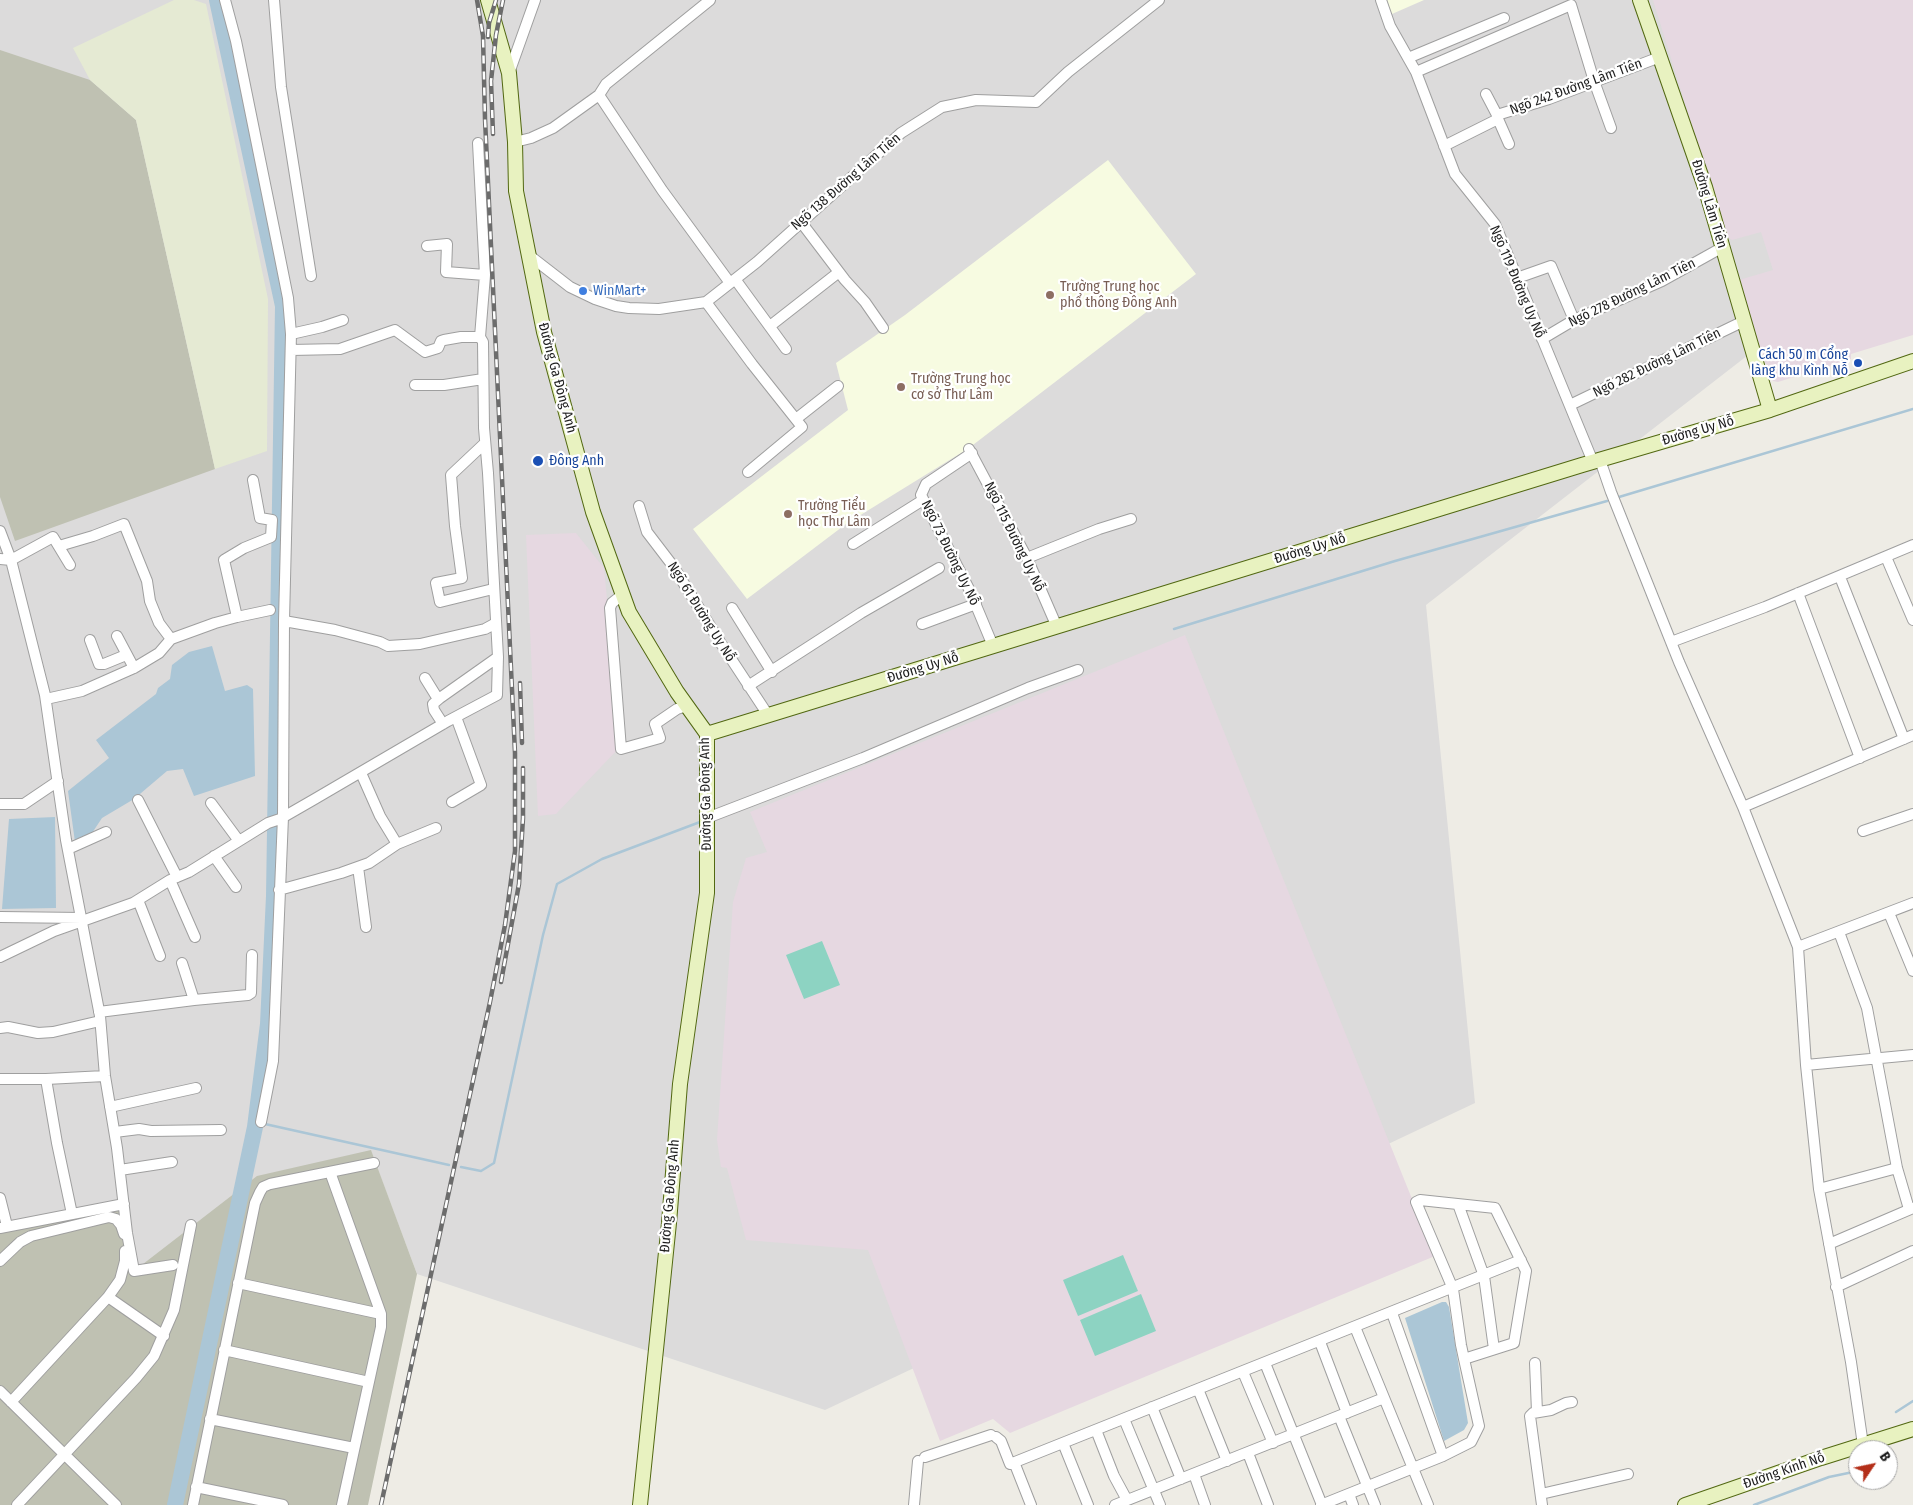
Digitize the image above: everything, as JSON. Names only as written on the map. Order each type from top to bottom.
[{"type":"street","points":[[225,0],[239,58],[281,262],[288,298],[291,334],[284,621],[282,818],[272,1062],[262,1122]]},
{"type":"street","points":[[274,0],[281,91],[311,276]]},
{"type":"street","name":"Đường Ga Đông Anh","points":[[488,0],[509,73],[515,142],[516,191],[544,332],[593,512],[628,612],[687,706],[707,734],[707,892],[680,1084],[669,1223],[640,1505]]},
{"type":"street","points":[[509,73],[535,0]]},
{"type":"street","points":[[515,142],[531,138],[553,128],[599,95],[606,84],[710,0]]},
{"type":"street","name":"Ngõ 138 Đường Lâm Tiên","points":[[706,302],[801,222],[901,133],[942,107],[976,100],[1036,102],[1068,72],[1159,0]]},
{"type":"street","name":"Ngõ 119 Đường Uy Nỗ","points":[[1381,0],[1390,26],[1416,72],[1455,174],[1495,224],[1570,405],[1611,492],[1671,642],[1743,807],[1798,947],[1806,1065],[1819,1189],[1851,1362],[1862,1440]]},
{"type":"street","name":"Đường Lâm Tiên","points":[[1640,0],[1705,187],[1770,410]]},
{"type":"street","points":[[1416,72],[1570,2],[1594,81],[1611,128]]},
{"type":"street","points":[[1408,58],[1504,18]]},
{"type":"street","name":"Ngõ 242 Đường Lâm Tiên","points":[[1444,146],[1498,117],[1660,57]]},
{"type":"street","points":[[1486,94],[1509,144]]},
{"type":"street","points":[[599,95],[662,190],[732,281],[770,326],[786,349]]},
{"type":"street","points":[[0,957],[54,931],[138,900],[174,878],[189,872],[268,823],[282,818],[443,724],[497,696],[498,657],[485,443],[483,342],[480,337],[485,275],[478,143]]},
{"type":"street","points":[[801,222],[838,272],[865,302],[883,328]]},
{"type":"street","points":[[427,246],[447,244],[446,272],[485,275]]},
{"type":"street","name":"Ngõ 278 Đường Lâm Tiên","points":[[1542,339],[1574,320],[1662,281],[1723,247]]},
{"type":"street","points":[[530,256],[570,287],[595,299],[616,306],[659,308],[706,302],[802,427],[748,472]]},
{"type":"street","points":[[1517,278],[1551,266],[1574,320]]},
{"type":"street","points":[[770,326],[838,272]]},
{"type":"street","points":[[291,334],[343,320]]},
{"type":"street","name":"Ngõ 282 Đường Lâm Tiên","points":[[1570,405],[1744,321]]},
{"type":"street","points":[[291,350],[340,350],[395,330],[425,352],[438,348],[444,340],[461,337],[480,337]]},
{"type":"street","name":"Đường Uy Nỗ","points":[[707,734],[1597,461],[1770,410],[1913,361]]},
{"type":"street","points":[[415,385],[444,385],[484,379]]},
{"type":"street","points":[[796,420],[838,386]]},
{"type":"street","points":[[485,443],[451,475],[454,526],[462,578],[436,583],[440,602],[493,589]]},
{"type":"street","name":"Ngõ 73 Đường Uy Nỗ","points":[[970,451],[926,484],[921,495],[976,604],[993,646]]},
{"type":"street","name":"Ngõ 115 Đường Uy Nỗ","points":[[970,451],[1027,558],[1057,627]]},
{"type":"street","points":[[237,617],[224,560],[244,548],[271,537],[272,520],[260,518],[253,480]]},
{"type":"street","points":[[853,544],[923,500]]},
{"type":"street","name":"Ngõ 61 Đường Uy Nỗ","points":[[639,506],[647,532],[673,566],[768,715]]},
{"type":"street","points":[[1027,558],[1099,529],[1131,519]]},
{"type":"street","points":[[59,546],[124,524],[147,581],[150,601],[159,623],[171,639]]},
{"type":"street","points":[[0,531],[11,560],[46,699],[68,849],[100,1017],[105,1076],[115,1132],[134,1272],[173,1265]]},
{"type":"street","points":[[0,559],[11,560],[53,537],[70,565]]},
{"type":"street","points":[[1671,642],[1766,607],[1913,545]]},
{"type":"street","points":[[1886,557],[1913,620]]},
{"type":"street","points":[[748,686],[861,613],[939,568]]},
{"type":"street","points":[[1743,807],[1909,737],[1840,577]]},
{"type":"street","points":[[1798,593],[1860,758]]},
{"type":"street","points":[[622,595],[612,603],[610,608],[621,749],[660,738],[655,724],[677,709],[687,706]]},
{"type":"street","points":[[922,624],[976,604]]},
{"type":"street","points":[[732,608],[772,672]]},
{"type":"street","points":[[46,699],[82,691],[134,668],[159,653],[171,639],[215,623],[270,610]]},
{"type":"street","points":[[284,621],[335,630],[380,642],[388,646],[429,642],[485,629],[496,623]]},
{"type":"street","points":[[117,636],[134,668]]},
{"type":"street","points":[[90,640],[100,664],[126,655]]},
{"type":"street","points":[[443,724],[434,710],[434,704],[498,657]]},
{"type":"street","points":[[708,818],[863,758],[1028,688],[1078,670]]},
{"type":"street","points":[[425,678],[438,698],[440,698]]},
{"type":"street","points":[[452,802],[481,785],[456,717]]},
{"type":"street","points":[[361,773],[380,816],[397,844]]},
{"type":"street","points":[[0,806],[24,804],[58,781]]},
{"type":"street","points":[[138,800],[174,878],[195,937]]},
{"type":"street","points":[[211,803],[239,841]]},
{"type":"street","points":[[1863,831],[1913,814]]},
{"type":"street","points":[[279,890],[369,864],[397,844],[436,828]]},
{"type":"street","points":[[68,849],[106,832]]},
{"type":"street","points":[[214,856],[236,887]]},
{"type":"street","points":[[358,867],[366,927]]},
{"type":"street","points":[[138,900],[160,956]]},
{"type":"street","points":[[1798,947],[1913,903]]},
{"type":"street","points":[[1889,913],[1913,971]]},
{"type":"street","points":[[0,917],[82,920]]},
{"type":"street","points":[[1829,1244],[1911,1208],[1897,1168],[1867,1008],[1839,932]]},
{"type":"street","points":[[0,1028],[8,1027],[38,1033],[53,1032],[100,1017],[194,1000],[248,995],[251,993],[252,955]]},
{"type":"street","points":[[182,963],[194,1000]]},
{"type":"street","points":[[1806,1065],[1913,1055]]},
{"type":"street","points":[[0,1079],[105,1076]]},
{"type":"street","points":[[46,1079],[72,1214]]},
{"type":"street","points":[[110,1107],[196,1088]]},
{"type":"street","points":[[115,1132],[139,1129],[151,1131],[221,1130]]},
{"type":"street","points":[[120,1170],[172,1162]]},
{"type":"street","points":[[193,1505],[255,1203],[263,1187],[374,1163]]},
{"type":"street","points":[[1819,1189],[1897,1168]]},
{"type":"street","points":[[330,1172],[381,1314],[381,1327],[342,1505]]},
{"type":"street","points":[[0,1198],[4,1227],[124,1204]]},
{"type":"street","points":[[1264,1363],[1322,1505],[1443,1456],[1471,1442],[1479,1426],[1464,1359],[1453,1289],[1416,1202],[1420,1200],[1496,1208],[1526,1271],[1514,1343],[1464,1359]]},
{"type":"street","points":[[1458,1204],[1484,1276],[1494,1350]]},
{"type":"street","points":[[0,1261],[20,1242],[31,1236],[109,1217],[116,1219],[123,1230],[125,1261],[120,1280],[108,1298],[11,1402]]},
{"type":"street","points":[[17,1505],[136,1378],[154,1356],[174,1310],[191,1225]]},
{"type":"street","points":[[1836,1287],[1913,1251]]},
{"type":"street","points":[[914,1505],[922,1459],[994,1436],[1001,1442],[1010,1464],[1453,1289],[1521,1260]]},
{"type":"street","points":[[238,1283],[381,1314]]},
{"type":"street","points":[[108,1298],[164,1336]]},
{"type":"street","points":[[1392,1313],[1443,1456]]},
{"type":"street","points":[[1355,1327],[1428,1505]]},
{"type":"street","points":[[1320,1342],[1367,1487],[1375,1505]]},
{"type":"street","points":[[224,1350],[369,1382]]},
{"type":"street","points":[[1535,1363],[1537,1412]]},
{"type":"street","points":[[1243,1372],[1272,1443]]},
{"type":"street","points":[[1198,1389],[1227,1461]]},
{"type":"street","points":[[0,1391],[116,1505]]},
{"type":"street","points":[[1115,1505],[1384,1398]]},
{"type":"street","points":[[1542,1505],[1530,1416],[1533,1413],[1554,1409],[1572,1402]]},
{"type":"street","points":[[1152,1407],[1181,1479]]},
{"type":"street","points":[[210,1419],[354,1448]]},
{"type":"street","points":[[1124,1419],[1160,1505]]},
{"type":"street","name":"Đường Kính Nỗ","points":[[1879,1440],[1913,1429]]},
{"type":"street","points":[[1096,1430],[1114,1476],[1127,1500]]},
{"type":"street","points":[[1063,1443],[1088,1505]]},
{"type":"street","name":"Đường Kính Nỗ","points":[[1685,1505],[1848,1450]]},
{"type":"street","points":[[1248,1453],[1268,1505]]},
{"type":"street","points":[[1014,1462],[1031,1505]]},
{"type":"street","points":[[1194,1474],[1205,1505]]},
{"type":"street","points":[[1541,1494],[1628,1474]]},
{"type":"street","points":[[196,1487],[283,1505]]},
{"type":"street","points":[[1349,1494],[1353,1505]]},
{"type":"shaded area","points":[[0,0],[1913,0],[1913,227],[1426,605],[1475,1103],[825,1410],[417,1274],[371,1151],[134,1271],[0,1224]]},
{"type":"shaded area","points":[[174,0],[194,0],[206,4],[268,299],[267,451],[215,469],[136,120],[90,80],[73,48]]},
{"type":"shaded area","points":[[1386,0],[1424,0],[1392,14]]},
{"type":"shaded area","points":[[1653,0],[1913,0],[1913,335],[1851,354],[1851,359],[1778,382],[1770,378],[1739,280],[1773,270],[1761,232],[1732,240],[1726,236]]},
{"type":"shaded area","points":[[0,50],[90,80],[136,120],[215,469],[15,541],[0,497]]},
{"type":"shaded area","points":[[1108,160],[1196,274],[969,448],[846,524],[747,599],[693,529],[848,410],[836,363],[905,315]]},
{"type":"shaded area","points":[[576,533],[604,568],[621,746],[556,814],[538,816],[526,535]]},
{"type":"shaded area","points":[[1185,635],[1435,1256],[1010,1433],[993,1419],[940,1441],[868,1250],[746,1240],[727,1168],[721,1167],[717,1140],[733,902],[746,858],[767,852],[750,812]]},
{"type":"shaded area","points":[[371,1150],[417,1274],[368,1505],[0,1505],[0,1234],[7,1226],[124,1204],[134,1271],[257,1176]]},
{"type":"green space","points":[[822,941],[840,985],[804,999],[786,955]]},
{"type":"green space","points":[[1123,1255],[1138,1291],[1078,1316],[1063,1280]]},
{"type":"green space","points":[[1141,1294],[1156,1331],[1095,1356],[1080,1320]]},
{"type":"water","points":[[212,646],[225,691],[247,685],[253,689],[255,776],[194,796],[183,769],[167,771],[134,799],[102,818],[90,836],[75,842],[68,791],[109,758],[96,740],[156,694],[158,688],[170,679],[172,665],[189,652]]},
{"type":"water","points":[[55,817],[56,908],[2,909],[9,819]]},
{"type":"water","points":[[1446,1302],[1449,1307],[1468,1423],[1464,1430],[1444,1441],[1405,1318]]},
{"type":"waterway","points":[[175,1505],[255,1127],[268,1024],[274,896],[283,306],[217,0]]},
{"type":"waterway","points":[[1619,497],[1913,409]]},
{"type":"waterway","points":[[1174,629],[1395,561],[1607,501]]},
{"type":"waterway","points":[[461,1167],[481,1171],[494,1163],[543,935],[557,884],[602,859],[700,822]]},
{"type":"waterway","points":[[256,1122],[449,1165]]},
{"type":"waterway","points":[[1896,1412],[1913,1401]]},
{"type":"waterway","points":[[1754,1505],[1829,1477],[1848,1473]]},
{"type":"railway","points":[[381,1505],[490,1002],[505,925],[515,851],[515,753],[485,119],[483,36],[477,0]]},
{"type":"railway","points":[[488,37],[489,23],[496,0]]},
{"type":"railway","points":[[493,134],[491,81],[496,35],[503,0]]},
{"type":"railway","points":[[520,683],[522,743]]},
{"type":"railway","points":[[501,982],[519,884],[523,818],[523,768]]},
{"type":"place","name":"WinMart+","points":[[583,291]]},
{"type":"place","name":"Trường Trung học phổ thông Đông Anh","points":[[1050,295]]},
{"type":"place","name":"Cách 50 m Cổng làng khu Kình Nỗ","points":[[1858,363]]},
{"type":"place","name":"Trường Trung học cơ sở Thư Lâm","points":[[901,387]]},
{"type":"place","name":"Đông Anh","points":[[538,461]]},
{"type":"place","name":"Trường Tiểu học Thư Lâm","points":[[788,514]]}]
